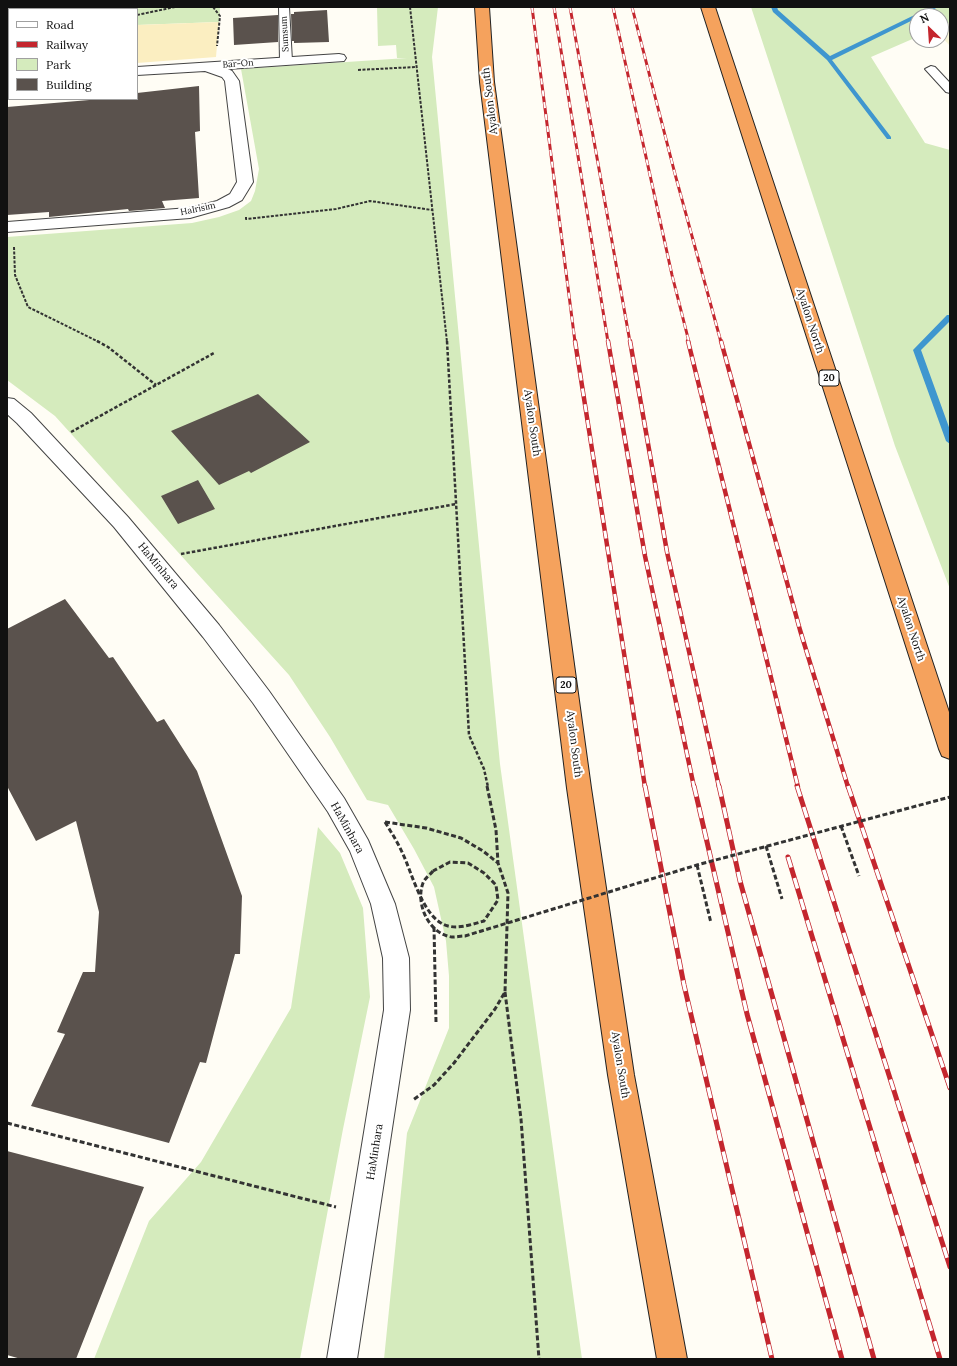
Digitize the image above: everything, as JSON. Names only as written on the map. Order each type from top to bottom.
[{"type":"highway","name":"Ayalon South","points":[[482,7],[487,82],[579,788],[621,1075],[672,1359]]},
{"type":"highway","name":"Ayalon North","points":[[708,7],[950,749]]},
{"type":"street","name":"Bar-On","points":[[138,71],[339,58]]},
{"type":"street","points":[[210,66],[227,74],[232,81],[245,182],[236,197]]},
{"type":"street","name":"HaIrisim","points":[[10,226],[190,213],[223,204],[236,197]]},
{"type":"street","name":"HaMinhara","points":[[7,404],[24,418],[101,499],[211,631],[261,697],[336,805],[360,847],[383,904],[396,958],[397,1010],[342,1359]]},
{"type":"lane","name":"Sumsum","points":[[284,7],[286,61]]},
{"type":"lane","points":[[931,69],[950,90]]},
{"type":"path","points":[[138,15],[175,7]]},
{"type":"path","points":[[210,66],[220,16],[213,7]]},
{"type":"path","points":[[410,7],[449,362],[469,735],[484,769],[496,830],[498,863],[508,892],[505,992],[521,1119],[539,1359]]},
{"type":"path","points":[[339,58],[337,71],[416,67]]},
{"type":"path","points":[[236,197],[246,219],[336,209],[370,201],[432,210]]},
{"type":"path","points":[[10,226],[15,276],[28,307],[108,347],[156,385]]},
{"type":"path","points":[[49,444],[214,353]]},
{"type":"path","points":[[152,559],[456,504]]},
{"type":"path","points":[[498,863],[483,851],[461,838],[426,828],[385,822],[402,851],[415,882],[420,894],[422,899],[425,905],[432,916],[441,924],[453,927],[484,921],[498,900],[496,885],[484,873],[468,863],[450,862],[433,872],[423,882],[422,895],[421,901],[426,918],[434,927],[452,937],[465,936],[766,846],[950,797]]},
{"type":"path","points":[[841,826],[859,876]]},
{"type":"path","points":[[766,846],[782,899]]},
{"type":"path","points":[[697,866],[711,923]]},
{"type":"path","points":[[434,927],[436,1022]]},
{"type":"path","points":[[407,1105],[434,1085],[454,1063],[495,1009],[505,992]]},
{"type":"path","points":[[7,1123],[365,1214]]},
{"type":"shaded area","points":[[950,22],[950,46],[949,45]]},
{"type":"green space","points":[[220,7],[219,22],[138,25],[138,8],[81,8]]},
{"type":"green space","points":[[377,7],[438,7],[432,57],[500,764],[582,1359],[384,1359],[407,1133],[449,1028],[449,976],[446,941],[434,887],[388,805],[367,800],[330,737],[289,675],[55,416],[7,380],[7,237],[192,223],[219,217],[239,210],[251,201],[255,191],[259,169],[241,69],[407,58],[397,58],[396,45],[378,46]]},
{"type":"green space","points":[[751,7],[950,7],[949,23],[949,8],[909,8],[909,40],[871,57],[925,143],[950,150],[950,589],[895,446]]},
{"type":"green space","points":[[318,827],[340,853],[363,908],[370,997],[343,1129],[300,1359],[94,1359],[149,1221],[201,1162],[291,1008]]},
{"type":"sand","points":[[7,7],[81,7],[8,8],[7,72]]},
{"type":"sand","points":[[219,22],[216,57],[138,63],[138,25]]},
{"type":"building","points":[[327,10],[329,42],[294,43],[294,41],[292,41],[291,14],[294,14],[294,12]]},
{"type":"building","points":[[278,15],[278,42],[234,45],[233,18]]},
{"type":"building","points":[[199,86],[200,131],[195,132],[199,198],[162,201],[165,208],[129,211],[128,209],[49,217],[49,212],[7,215],[7,107],[89,100],[138,100],[138,93]]},
{"type":"building","points":[[258,394],[310,442],[251,473],[249,471],[219,485],[171,431]]},
{"type":"building","points":[[198,480],[215,509],[178,524],[161,496]]},
{"type":"building","points":[[65,599],[109,658],[113,657],[157,722],[164,719],[197,771],[242,896],[240,954],[235,954],[206,1063],[200,1062],[169,1143],[31,1106],[65,1034],[57,1032],[83,972],[95,972],[99,912],[76,821],[36,841],[7,786],[7,629]]},
{"type":"building","points":[[7,1151],[144,1187],[76,1359],[21,1359],[7,1355]]},
{"type":"waterway","points":[[774,7],[775,11],[829,59]]},
{"type":"waterway","points":[[829,59],[935,7]]},
{"type":"waterway","points":[[829,59],[889,138]]},
{"type":"waterway","points":[[950,317],[917,350],[950,441]]},
{"type":"railway","points":[[532,7],[575,342]]},
{"type":"railway","points":[[554,7],[608,342]]},
{"type":"railway","points":[[570,7],[630,342]]},
{"type":"railway","points":[[613,7],[672,275],[689,342]]},
{"type":"railway","points":[[632,7],[675,174],[721,342]]},
{"type":"railway","points":[[575,341],[645,787]]},
{"type":"railway","points":[[608,341],[645,556],[694,787]]},
{"type":"railway","points":[[630,341],[667,552],[719,787]]},
{"type":"railway","points":[[688,341],[798,787]]},
{"type":"railway","points":[[721,341],[800,630],[848,787]]},
{"type":"railway","points":[[645,786],[684,985],[772,1359]]},
{"type":"railway","points":[[694,786],[747,1014],[842,1359]]},
{"type":"railway","points":[[719,786],[740,881],[874,1359]]},
{"type":"railway","points":[[797,786],[950,1267]]},
{"type":"railway","points":[[848,786],[950,1088]]},
{"type":"railway","points":[[788,857],[940,1359]]}]
